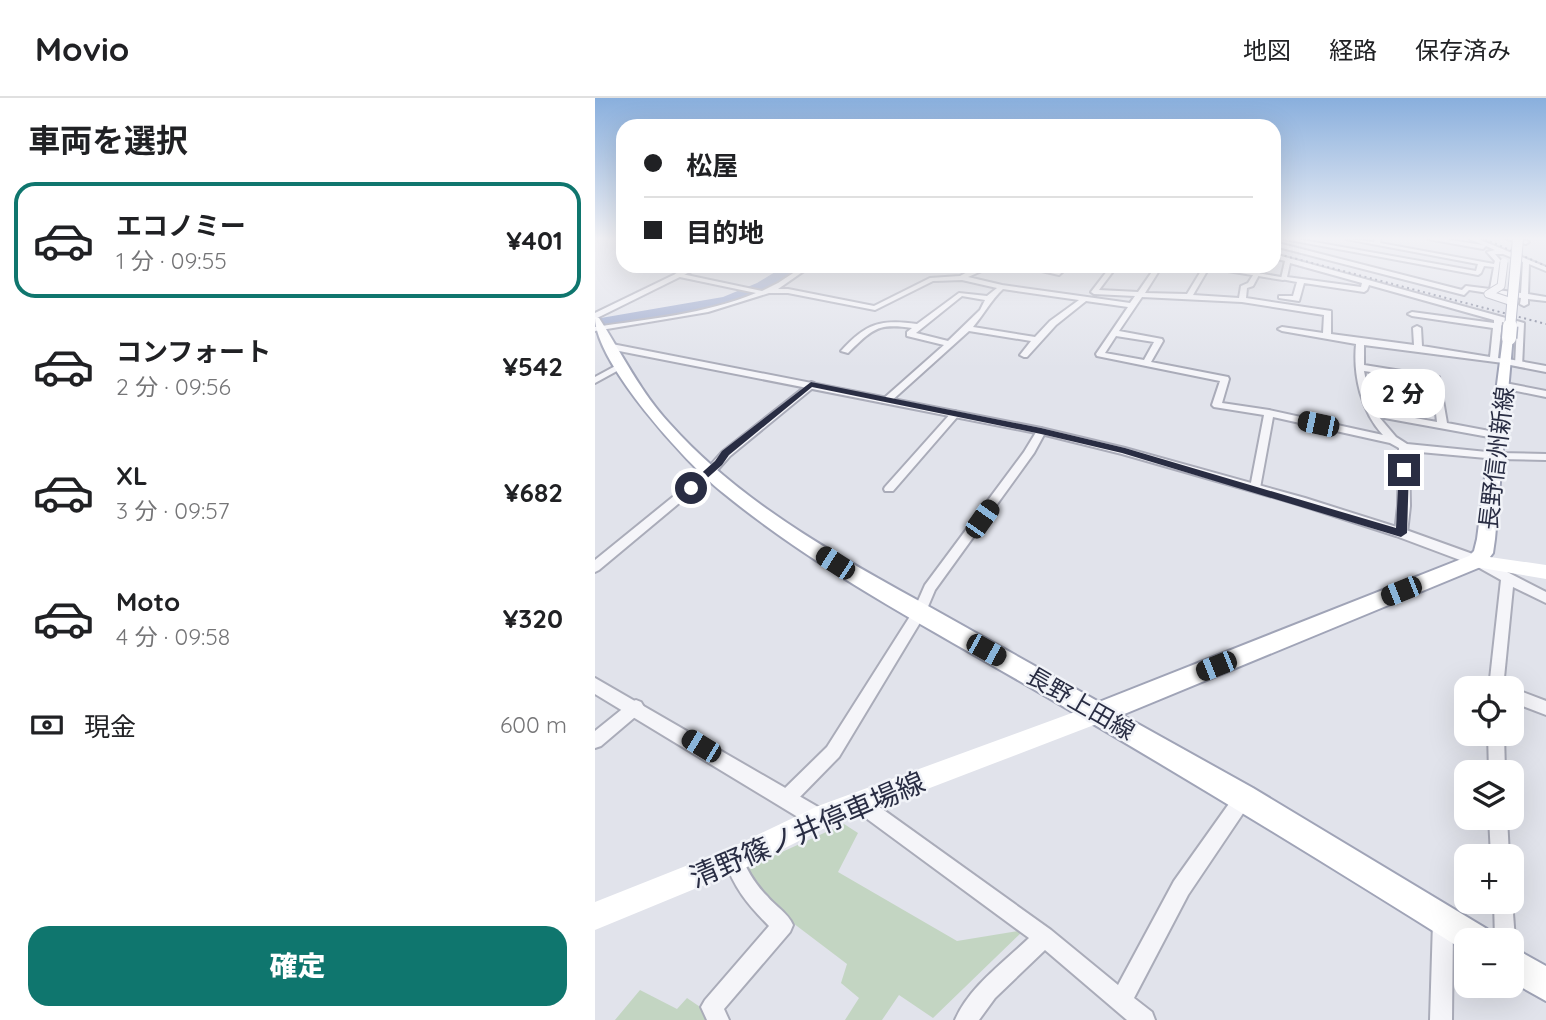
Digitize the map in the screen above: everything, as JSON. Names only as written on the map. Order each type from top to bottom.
[{"type":"main road","name":"長野信州新線","points":[[1099,713],[1476,561],[1483,553],[1486,539],[1516,282]]},
{"type":"main road","name":"長野上田線","points":[[596,324],[650,410],[681,445],[710,472],[789,534],[919,612],[1244,797],[1457,928]]},
{"type":"main road","points":[[1476,561],[1546,572]]},
{"type":"main road","name":"清野篠ノ井停車場線","points":[[595,916],[734,860],[818,818],[1099,713]]},
{"type":"main road","points":[[1524,971],[1546,985]]},
{"type":"street","points":[[596,324],[665,282]]},
{"type":"street","points":[[707,282],[742,290],[787,291],[875,308],[926,282]]},
{"type":"street","points":[[596,324],[722,306],[766,292],[782,282]]},
{"type":"street","points":[[980,282],[1133,306]]},
{"type":"street","points":[[1102,282],[1094,292],[1242,300],[1328,313],[1327,336]]},
{"type":"street","points":[[1149,282],[1100,354],[1225,379],[1217,404],[1392,440],[1404,447],[1497,456],[1546,457]]},
{"type":"street","points":[[1141,295],[1189,296],[1198,282]]},
{"type":"street","points":[[1242,300],[1244,286],[1253,282]]},
{"type":"street","points":[[1260,302],[1263,295],[1296,299],[1300,282]]},
{"type":"street","points":[[1314,282],[1364,290],[1366,282]]},
{"type":"street","points":[[1370,282],[1492,315],[1498,323],[1507,362]]},
{"type":"street","points":[[1426,282],[1464,292],[1467,282]]},
{"type":"street","points":[[1493,292],[1496,282]]},
{"type":"street","points":[[1501,282],[1501,286],[1488,294],[1512,302]]},
{"type":"street","points":[[1524,301],[1525,282]]},
{"type":"street","points":[[886,401],[940,349],[950,344],[967,328],[983,311],[989,298],[1002,287]]},
{"type":"street","points":[[1466,288],[1524,301],[1546,299]]},
{"type":"street","points":[[950,344],[910,334],[961,294],[989,298]]},
{"type":"street","points":[[1024,355],[1053,323],[1085,299]]},
{"type":"street","points":[[1412,314],[1521,325],[1507,362]]},
{"type":"street","points":[[845,351],[865,332],[884,321],[919,327]]},
{"type":"street","points":[[967,328],[1037,340]]},
{"type":"street","points":[[1416,328],[1418,348]]},
{"type":"street","points":[[1282,329],[1546,369]]},
{"type":"street","points":[[1115,333],[1159,341],[1146,363]]},
{"type":"street","points":[[1360,342],[1357,358],[1374,413],[1377,422],[1392,440]]},
{"type":"street","points":[[612,347],[1041,431],[1125,451],[1401,533],[1476,561],[1546,598]]},
{"type":"street","points":[[595,380],[621,366]]},
{"type":"street","points":[[1360,367],[1436,379],[1442,425]]},
{"type":"street","points":[[595,567],[710,472],[726,453],[811,385]]},
{"type":"street","points":[[1505,386],[1546,394]]},
{"type":"street","points":[[1407,396],[1439,402]]},
{"type":"street","points":[[1255,488],[1269,413]]},
{"type":"street","points":[[1374,413],[1500,436]]},
{"type":"street","points":[[889,489],[955,414]]},
{"type":"street","points":[[787,798],[833,752],[919,612],[930,589],[1021,464],[1041,431]]},
{"type":"street","points":[[1401,533],[1404,447]]},
{"type":"street","points":[[1497,676],[1508,578]]},
{"type":"street","points":[[595,685],[636,707],[818,818]]},
{"type":"street","points":[[1524,700],[1546,708]]},
{"type":"street","points":[[595,741],[636,707]]},
{"type":"street","points":[[1120,1002],[1181,888],[1244,797]]},
{"type":"street","points":[[861,804],[1044,937],[1144,1020]]},
{"type":"street","points":[[718,1020],[712,1007],[783,925],[759,904],[737,874],[734,860]]},
{"type":"street","points":[[1441,1020],[1443,919]]},
{"type":"street","points":[[966,1020],[988,991],[1044,937]]},
{"type":"green space","points":[[844,824],[858,833],[838,872],[957,941],[1024,930],[933,1018],[899,995],[882,1020],[845,1020],[859,998],[841,983],[847,964],[789,920],[744,869]]},
{"type":"green space","points":[[640,990],[677,1009],[687,998],[706,1011],[710,1020],[615,1020]]},
{"type":"waterway","points":[[595,323],[726,300],[767,282]]},
{"type":"railway","points":[[1385,282],[1546,324]]},
{"type":"route","points":[[691,488],[719,463],[726,453],[811,385],[1041,431],[1125,451],[1301,501],[1401,533],[1404,470]]}]
